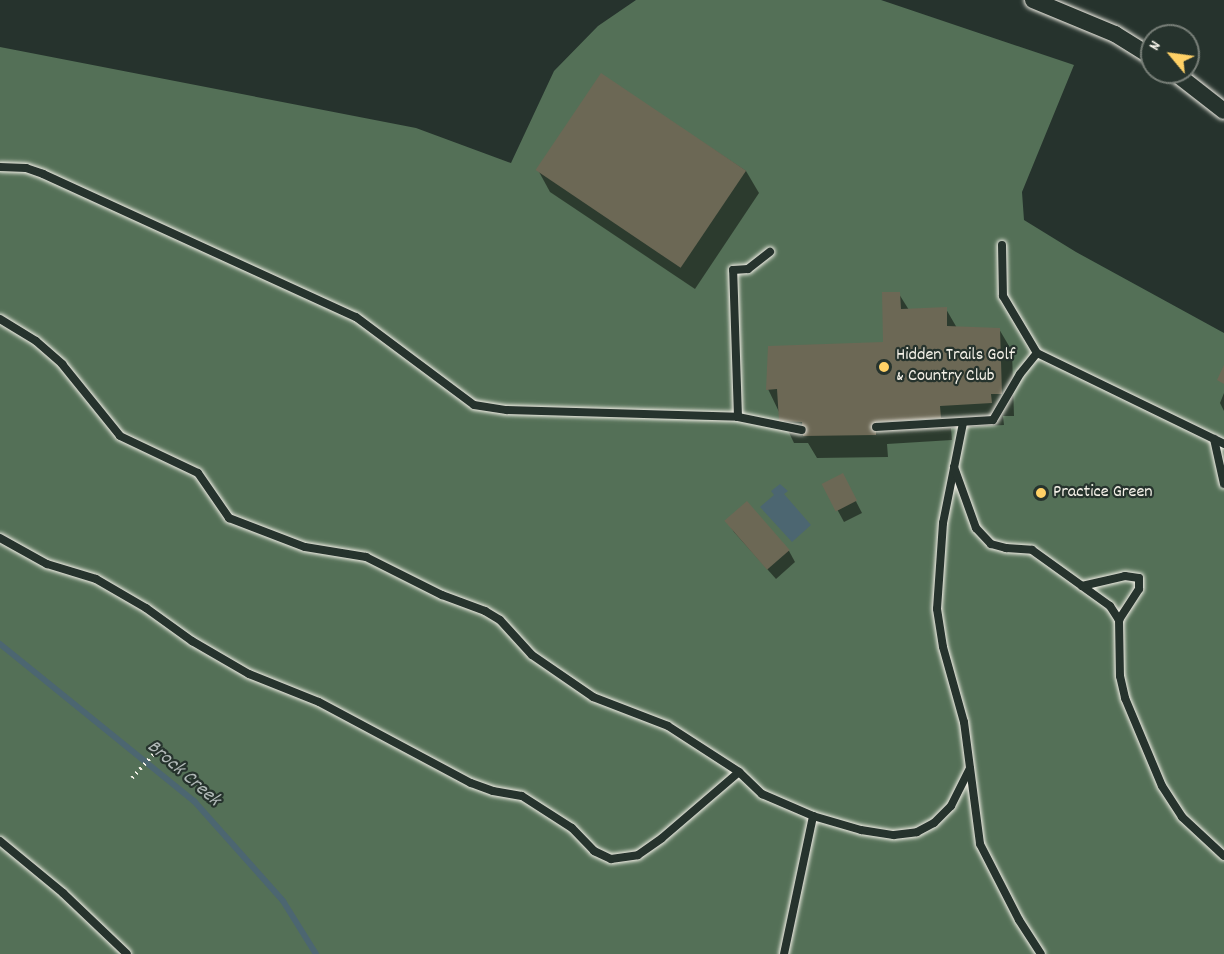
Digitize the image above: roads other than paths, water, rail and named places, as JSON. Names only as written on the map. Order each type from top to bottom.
[{"type":"street","points":[[1033,0],[1115,34],[1140,50]]},
{"type":"street","points":[[1189,84],[1224,111]]},
{"type":"lane","points":[[0,167],[26,168],[43,174],[356,318],[474,405],[507,410],[738,417],[802,430]]},
{"type":"lane","points":[[1002,245],[1003,296],[1037,353],[1224,444]]},
{"type":"lane","points":[[738,417],[733,270],[748,269],[770,252]]},
{"type":"lane","points":[[0,319],[36,341],[62,364],[120,436],[198,473],[230,518],[305,547],[366,557],[442,595],[485,611],[500,620],[532,655],[593,697],[668,726],[739,772],[762,794],[813,816],[861,830],[894,835],[916,832],[934,823],[951,806],[970,768]]},
{"type":"lane","points":[[876,427],[993,420],[1020,374],[1037,353]]},
{"type":"lane","points":[[963,423],[943,523],[937,609],[943,647],[964,722],[980,844],[1019,920],[1041,954]]},
{"type":"lane","points":[[1214,439],[1224,484]]},
{"type":"lane","points":[[953,465],[976,528],[991,544],[1032,550],[1110,606],[1119,620],[1120,676],[1125,698],[1162,786],[1182,817],[1224,856]]},
{"type":"lane","points":[[0,538],[47,564],[96,579],[146,608],[192,641],[249,674],[319,702],[471,783],[493,791],[522,796],[572,828],[594,851],[611,859],[638,855],[662,838],[739,772]]},
{"type":"lane","points":[[1082,586],[1125,576],[1139,578],[1139,589],[1119,620]]},
{"type":"lane","points":[[784,954],[813,816]]},
{"type":"lane","points":[[0,841],[63,893],[127,954]]},
{"type":"water","points":[[780,484],[788,491],[784,494],[811,525],[792,542],[760,507],[774,495],[771,491]]},
{"type":"waterway","name":"Brock Creek","points":[[0,644],[194,801],[283,901],[316,954]]},
{"type":"place","name":"Hidden Trails Golf & Country Club","points":[[884,367]]},
{"type":"place","name":"Practice Green","points":[[1041,493]]}]
